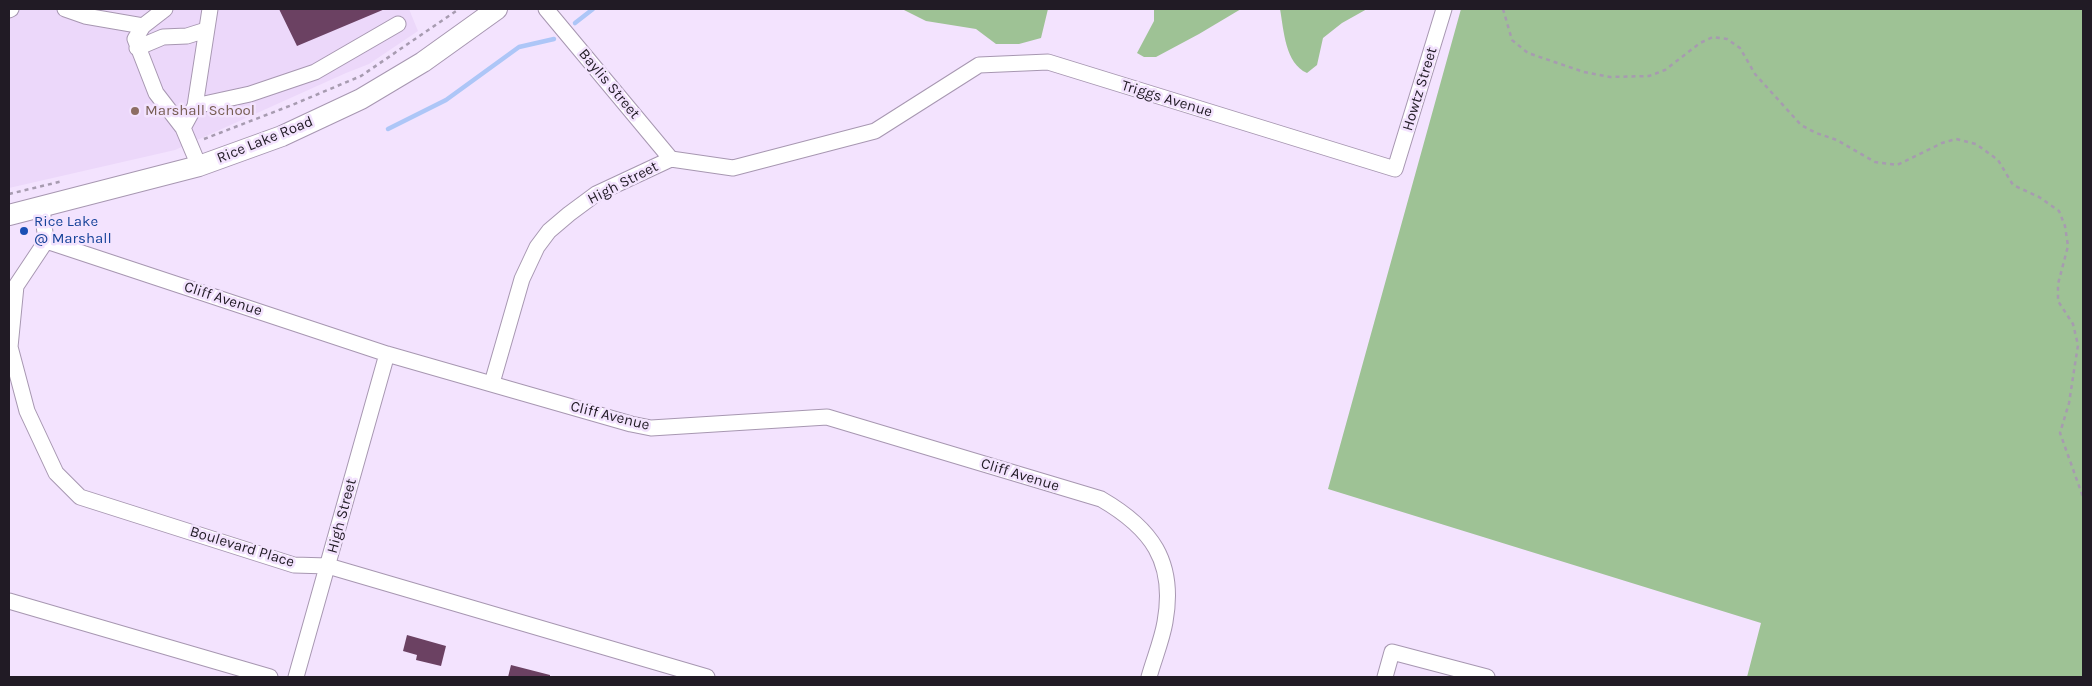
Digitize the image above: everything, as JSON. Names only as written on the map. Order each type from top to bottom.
[{"type":"main road","name":"Rice Lake Road","points":[[9,215],[199,166],[282,136],[361,99],[423,62],[497,9]]},
{"type":"street","points":[[65,9],[85,16],[144,26]]},
{"type":"street","points":[[165,9],[144,26],[135,39],[156,93],[183,128],[199,166]]},
{"type":"street","points":[[183,128],[195,106],[210,9]]},
{"type":"street","name":"Baylis Street","points":[[546,9],[671,159]]},
{"type":"street","name":"Howtz Street","points":[[1395,168],[1444,9]]},
{"type":"street","points":[[195,106],[250,94],[315,72],[398,24]]},
{"type":"street","points":[[137,48],[163,37],[187,36],[206,30]]},
{"type":"street","name":"Triggs Avenue","points":[[942,90],[979,65],[1048,62],[1395,168]]},
{"type":"street","name":"High Street","points":[[492,382],[522,279],[537,247],[549,231],[596,194],[671,159],[733,168],[875,132],[942,90]]},
{"type":"street","points":[[42,208],[46,241]]},
{"type":"street","name":"Cliff Avenue","points":[[46,241],[387,354],[492,382],[632,424],[651,428],[827,417],[1101,499],[1124,512],[1143,530],[1158,550],[1168,588],[1165,622],[1149,677]]},
{"type":"street","name":"Boulevard Place","points":[[46,241],[16,286],[11,308],[10,347],[27,410],[56,473],[80,497],[294,565],[328,566],[708,677]]},
{"type":"street","name":"High Street","points":[[296,677],[387,354]]},
{"type":"street","points":[[9,601],[270,677]]},
{"type":"street","points":[[1385,677],[1392,652],[1487,677]]},
{"type":"path","points":[[206,138],[283,109],[360,76],[459,9]]},
{"type":"path","points":[[1503,9],[1512,40],[1528,53],[1584,72],[1610,77],[1649,76],[1664,70],[1700,43],[1713,37],[1727,39],[1740,48],[1755,74],[1801,125],[1816,134],[1837,140],[1875,162],[1897,165],[1956,138],[1976,144],[1998,160],[2013,185],[2059,211],[2065,226],[2068,246],[2058,284],[2058,301],[2073,324],[2078,345],[2069,403],[2060,433],[2083,497]]},
{"type":"shaded area","name":"Marshall School","points":[[9,9],[409,9],[418,31],[369,64],[175,150],[9,188]]},
{"type":"green space","points":[[902,9],[1048,9],[1041,38],[1019,44],[996,44],[976,29],[926,21]]},
{"type":"green space","points":[[1154,9],[1241,9],[1156,57],[1144,57],[1137,53],[1154,21]]},
{"type":"green space","points":[[1280,9],[1367,9],[1342,23],[1323,38],[1317,65],[1307,73],[1294,62],[1290,54],[1284,36]]},
{"type":"green space","points":[[1461,9],[2083,9],[2083,677],[1747,677],[1761,623],[1328,489]]},
{"type":"building","points":[[279,9],[385,9],[297,46]]},
{"type":"building","points":[[407,635],[446,646],[441,666],[416,660],[417,655],[403,651]]},
{"type":"building","points":[[511,665],[550,675],[550,677],[508,677]]},
{"type":"waterway","points":[[575,23],[593,9]]},
{"type":"waterway","points":[[388,129],[446,100],[519,47],[554,39]]},
{"type":"place","name":"Marshall School","points":[[135,111]]},
{"type":"place","name":"Rice Lake @ Marshall","points":[[24,231]]}]
